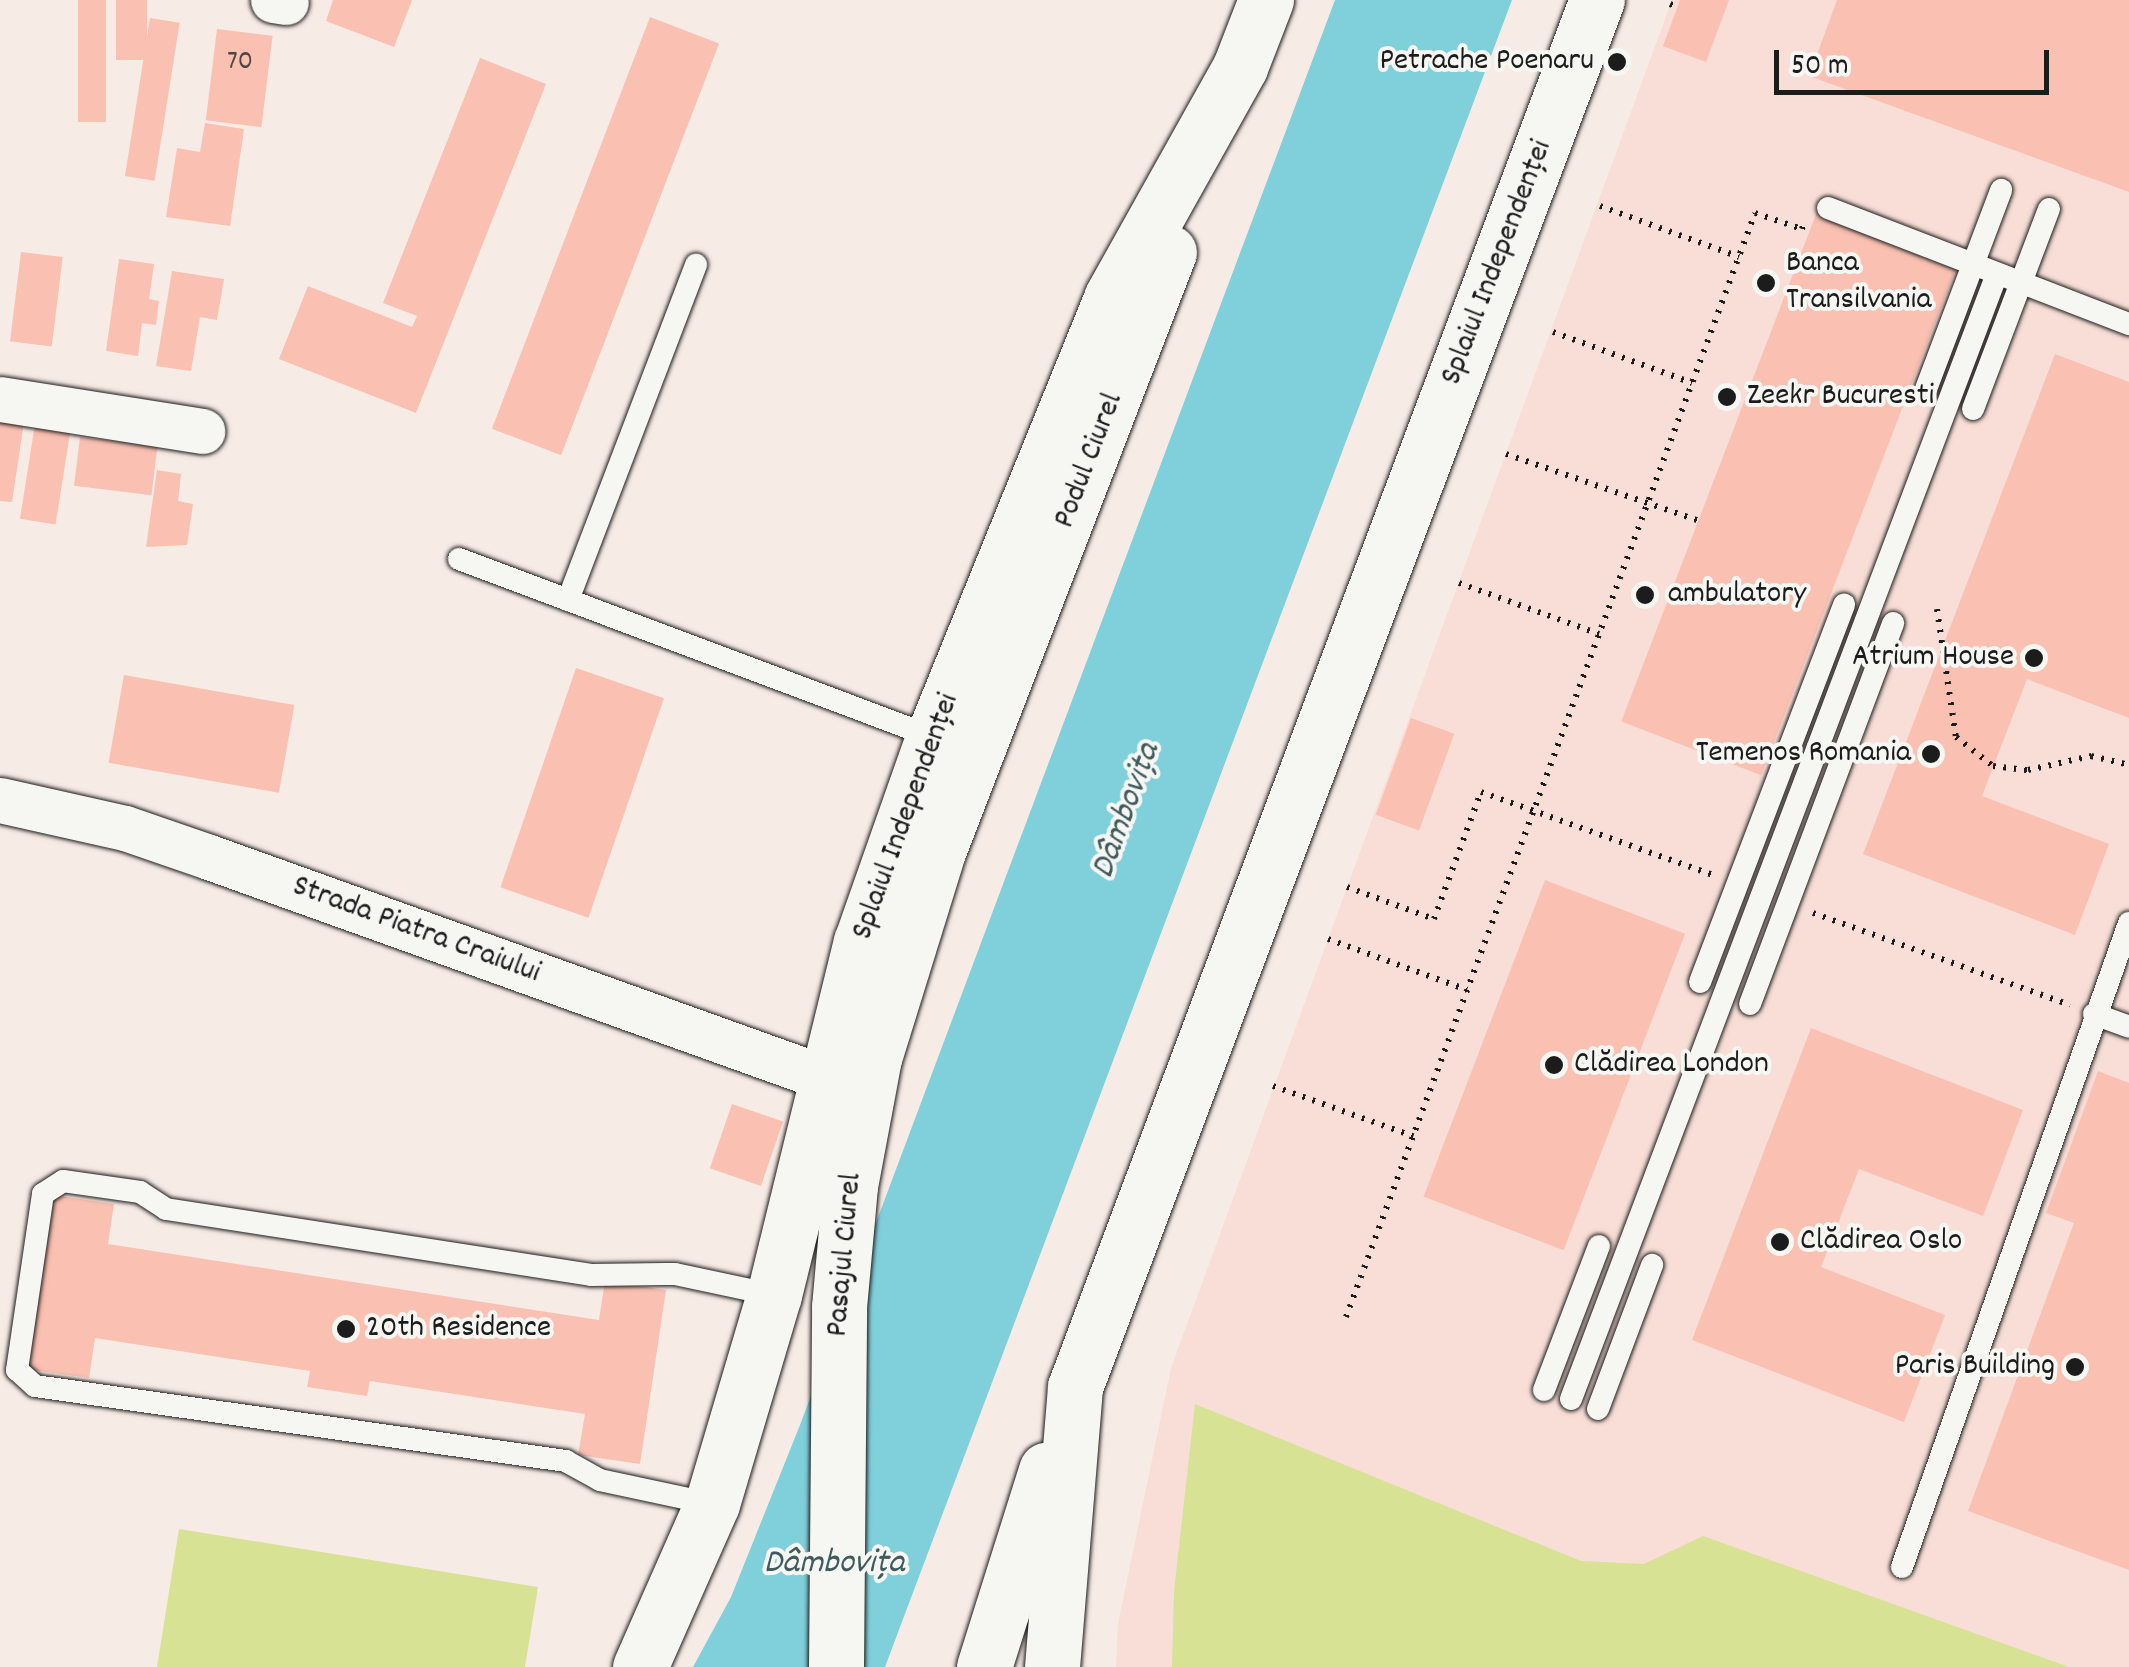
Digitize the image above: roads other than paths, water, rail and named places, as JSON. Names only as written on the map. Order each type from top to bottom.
[{"type":"main road","name":"Splaiul Independenței","points":[[640,1667],[712,1504],[774,1295],[862,942],[933,736],[1111,298],[1240,66],[1266,0]]},
{"type":"main road","name":"Splaiul Independenței","points":[[1052,1667],[1075,1387],[1597,0]]},
{"type":"main road","name":"Podul Ciurel","points":[[937,854],[1240,66]]},
{"type":"main road","name":"Pasajul Ciurel","points":[[836,1667],[837,1376],[850,1186],[882,1027],[937,854]]},
{"type":"main road","points":[[984,1667],[1075,1387]]},
{"type":"street","points":[[0,399],[202,431]]},
{"type":"street","name":"Strada Piatra Craiului","points":[[0,800],[176,845],[828,1079]]},
{"type":"lane","points":[[1926,389],[2001,190]]},
{"type":"lane","points":[[1828,208],[2129,324]]},
{"type":"lane","points":[[1973,409],[2049,208]]},
{"type":"lane","points":[[568,600],[696,265]]},
{"type":"lane","points":[[1570,1399],[1996,274]]},
{"type":"lane","points":[[459,559],[933,736]]},
{"type":"lane","points":[[1700,982],[1844,604]]},
{"type":"lane","points":[[1750,1004],[1892,623]]},
{"type":"lane","points":[[1902,1567],[2129,923]]},
{"type":"lane","points":[[2094,1014],[2129,1026]]},
{"type":"lane","points":[[712,1504],[600,1480],[566,1461],[36,1386],[17,1370],[43,1194],[63,1181],[140,1192],[166,1209],[591,1275],[675,1274],[774,1295]]},
{"type":"lane","points":[[1544,1390],[1599,1246]]},
{"type":"lane","points":[[1598,1409],[1652,1265]]},
{"type":"water","name":"Dâmbovița","points":[[1335,0],[1512,0],[885,1667],[693,1667],[731,1597],[800,1425]]},
{"type":"place","name":"Petrache Poenaru","points":[[1617,62]]},
{"type":"place","name":"Banca Transilvania","points":[[1766,283]]},
{"type":"place","name":"Zeekr Bucuresti","points":[[1727,397]]},
{"type":"place","name":"ambulatory","points":[[1645,595]]},
{"type":"place","name":"Atrium House","points":[[2034,658]]},
{"type":"place","name":"Temenos Romania","points":[[1931,754]]},
{"type":"place","name":"Clădirea London","points":[[1554,1065]]},
{"type":"place","name":"Clădirea Oslo","points":[[1780,1242]]},
{"type":"place","name":"20th Residence","points":[[346,1329]]},
{"type":"place","name":"Paris Building","points":[[2075,1367]]}]
